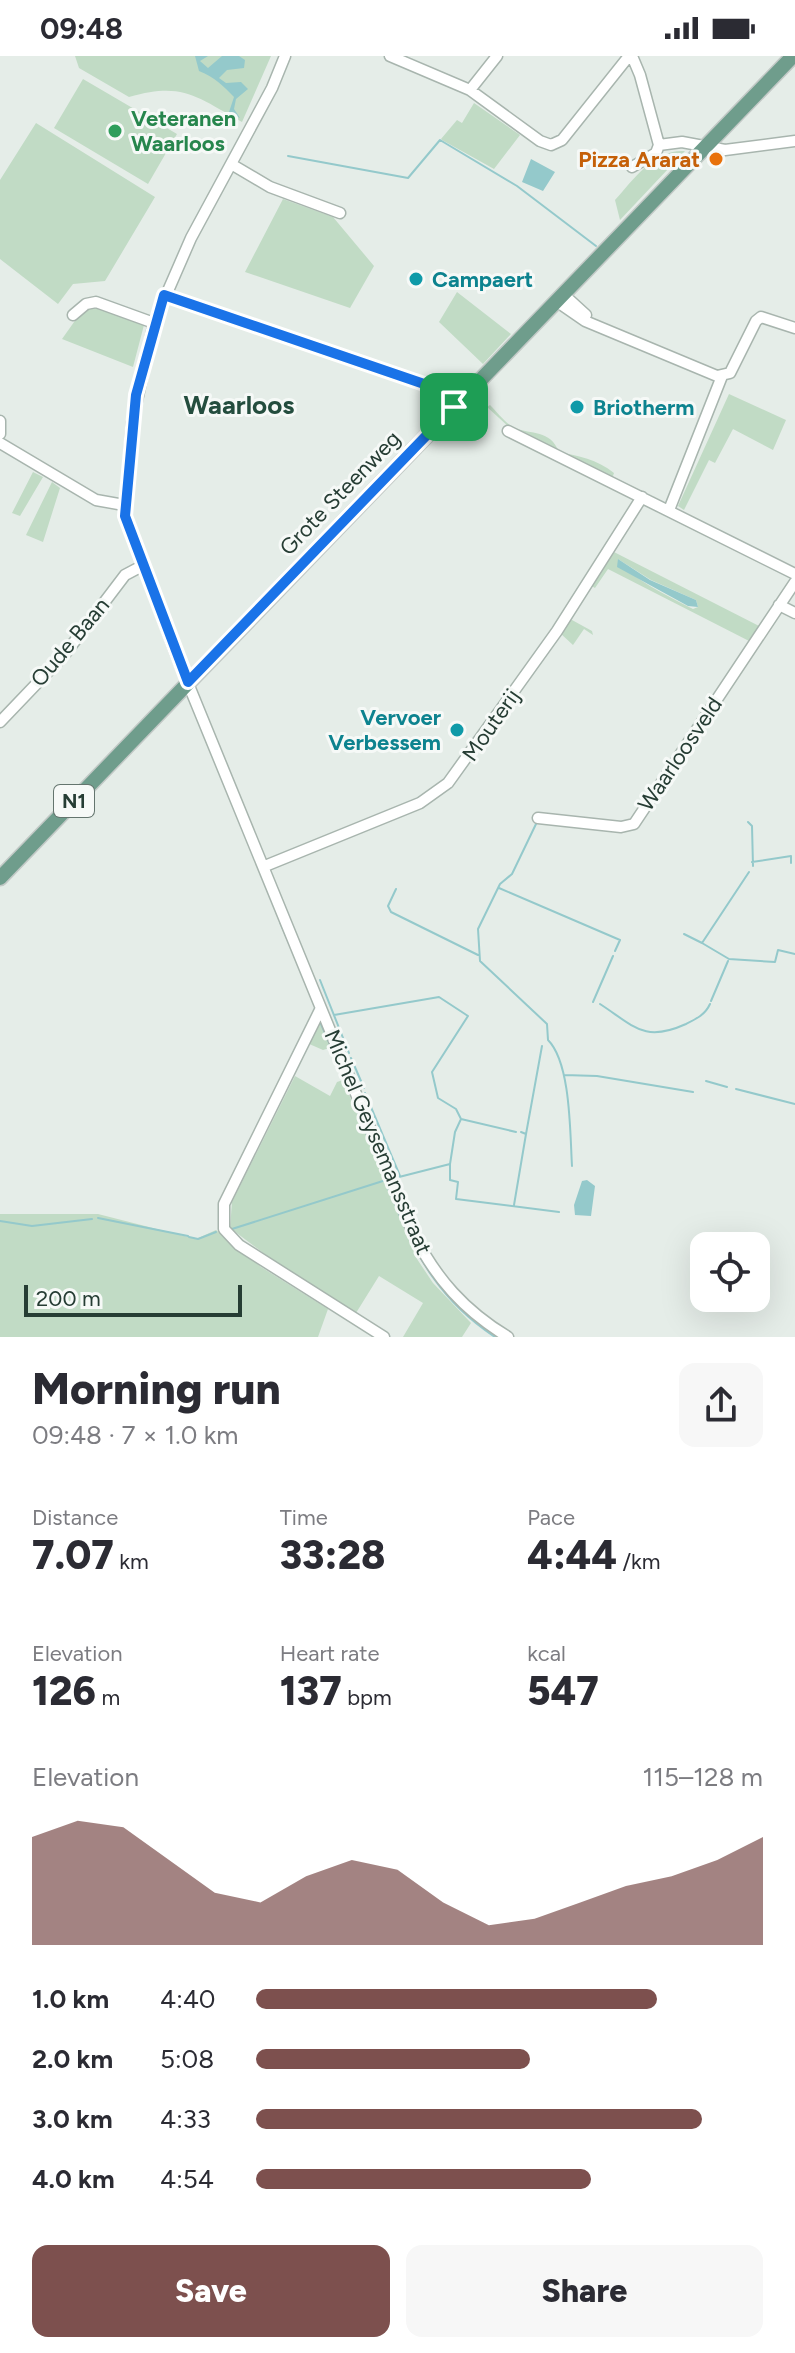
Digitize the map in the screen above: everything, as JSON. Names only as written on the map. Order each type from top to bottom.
[{"type":"main road","name":"Grote Steenweg","points":[[0,878],[793,56]]},
{"type":"street","points":[[0,443],[96,500],[124,505],[134,409],[154,323],[164,295],[272,88],[285,56]]},
{"type":"street","points":[[470,90],[497,56]]},
{"type":"street","points":[[397,57],[470,90],[540,141],[555,145],[631,56]]},
{"type":"street","points":[[631,56],[659,145],[656,153],[632,167]]},
{"type":"street","points":[[659,145],[682,142],[725,150],[795,141]]},
{"type":"street","points":[[231,164],[270,187],[340,213]]},
{"type":"street","points":[[164,295],[427,385],[451,410]]},
{"type":"street","points":[[560,298],[596,325],[712,375],[722,376]]},
{"type":"street","points":[[73,315],[86,304],[96,302],[154,323]]},
{"type":"street","points":[[669,510],[722,376],[734,366],[756,321],[761,317],[795,328]]},
{"type":"street","points":[[0,421],[0,434]]},
{"type":"street","points":[[508,431],[795,574]]},
{"type":"street","name":"Mouterij","points":[[265,866],[420,803],[448,783],[557,631],[642,497]]},
{"type":"street","name":"Michel Geysemansstraat","points":[[124,505],[127,524],[142,566],[188,682],[422,1251],[452,1294],[474,1315],[508,1337]]},
{"type":"street","name":"Oude Baan","points":[[1,719],[65,654],[125,575],[142,566]]},
{"type":"street","name":"Waarloosveld","points":[[538,818],[621,827],[634,824],[795,582]]},
{"type":"street","points":[[779,605],[795,613]]},
{"type":"street","name":"Michel Geysemansstraat","points":[[321,1008],[224,1204],[224,1229],[239,1245],[384,1337]]},
{"type":"green space","points":[[75,56],[271,56],[242,122],[200,99],[176,91],[129,97],[79,68]]},
{"type":"green space","name":"Veteranen Waarloos","points":[[83,79],[177,134],[148,184],[54,128]]},
{"type":"green space","points":[[474,103],[520,135],[494,169],[441,139],[457,120],[462,123]]},
{"type":"green space","points":[[36,123],[155,197],[105,281],[73,284],[58,304],[0,259],[0,180]]},
{"type":"green space","points":[[685,151],[620,220],[615,200],[637,175],[664,155]]},
{"type":"green space","points":[[283,199],[333,217],[374,266],[350,308],[245,272]]},
{"type":"green space","points":[[457,292],[511,334],[483,364],[439,322]]},
{"type":"green space","points":[[93,307],[144,325],[133,367],[62,339],[79,315]]},
{"type":"green space","points":[[729,394],[786,420],[773,450],[733,429],[715,463],[709,460],[684,510],[678,506]]},
{"type":"green space","points":[[490,405],[512,426],[545,436],[559,452],[601,464],[614,473],[612,479],[630,488],[511,429],[487,407]]},
{"type":"green space","points":[[33,472],[43,477],[20,516],[12,513]]},
{"type":"green space","points":[[52,482],[60,488],[43,542],[26,535]]},
{"type":"green space","points":[[612,551],[763,628],[753,643],[608,569],[595,588],[588,584]],"holes":[[[618,559],[651,580],[696,600],[698,607],[693,609],[652,587],[631,573]]]},
{"type":"green space","points":[[572,620],[592,631],[593,635],[584,629],[573,645],[560,633],[566,621]]},
{"type":"green space","points":[[323,1022],[333,1047],[323,1050],[307,1043],[316,1025]]},
{"type":"green space","points":[[295,1076],[330,1096],[337,1082],[343,1080],[417,1259],[433,1283],[471,1323],[462,1337],[403,1337],[423,1303],[379,1276],[356,1313],[289,1272],[230,1228],[232,1202]]},
{"type":"green space","points":[[0,1214],[98,1214],[196,1239],[216,1230],[261,1267],[328,1309],[318,1337],[0,1337]]},
{"type":"water","points":[[195,56],[208,56],[200,61],[208,68],[222,56],[239,56],[245,60],[244,68],[227,70],[219,78],[226,83],[241,82],[248,89],[236,99],[234,109],[240,118],[229,112],[234,97],[214,79],[199,71]]},
{"type":"water","points":[[531,159],[555,172],[543,191],[522,182]]},
{"type":"water","points":[[618,559],[650,580],[696,600],[698,607],[688,606],[617,567]]},
{"type":"water","points":[[587,1180],[595,1186],[591,1216],[575,1215],[574,1205],[582,1181]]},
{"type":"waterway","points":[[288,156],[408,178],[440,140],[517,186],[596,246]]},
{"type":"waterway","points":[[748,822],[752,826],[753,866]]},
{"type":"waterway","points":[[536,824],[512,874],[500,884],[478,929],[480,961],[547,1024],[548,1040],[556,1051],[565,1082],[572,1166]]},
{"type":"waterway","points":[[752,862],[791,856],[791,863]]},
{"type":"waterway","points":[[684,934],[702,943],[749,872]]},
{"type":"waterway","points":[[499,888],[620,940],[615,951]]},
{"type":"waterway","points":[[396,889],[388,906],[391,912],[478,955]]},
{"type":"waterway","points":[[280,922],[287,938]]},
{"type":"waterway","points":[[702,943],[729,959],[775,962],[778,950],[795,954]]},
{"type":"waterway","points":[[593,1002],[613,956]]},
{"type":"waterway","points":[[711,1001],[728,961]]},
{"type":"waterway","points":[[320,980],[349,1053]]},
{"type":"waterway","points":[[334,1015],[439,997],[468,1016],[432,1072],[438,1098],[456,1109],[461,1119]]},
{"type":"waterway","points":[[600,1004],[631,1025],[649,1032],[672,1029],[693,1020],[703,1014],[710,1004]]},
{"type":"waterway","points":[[321,1024],[331,1047]]},
{"type":"waterway","points":[[526,1134],[542,1046]]},
{"type":"waterway","points":[[351,1058],[364,1088]]},
{"type":"waterway","points":[[340,1068],[348,1089]]},
{"type":"waterway","points":[[564,1075],[597,1076],[693,1092]]},
{"type":"waterway","points":[[706,1081],[727,1087]]},
{"type":"waterway","points":[[736,1089],[795,1104]]},
{"type":"waterway","points":[[365,1093],[400,1176]]},
{"type":"waterway","points":[[351,1095],[391,1196]]},
{"type":"waterway","points":[[450,1164],[455,1132],[461,1119],[516,1132]]},
{"type":"waterway","points":[[514,1205],[526,1134],[521,1132]]},
{"type":"waterway","points":[[399,1177],[450,1164],[450,1180],[458,1182],[456,1199],[559,1212]]},
{"type":"waterway","points":[[232,1229],[386,1180]]},
{"type":"waterway","points":[[394,1202],[433,1278],[460,1309],[495,1337]]},
{"type":"waterway","points":[[98,1218],[188,1236]]},
{"type":"waterway","points":[[0,1221],[32,1226],[92,1219]]},
{"type":"waterway","points":[[189,1237],[198,1239],[216,1232]]},
{"type":"place","name":"Veteranen Waarloos","points":[[115,131]]},
{"type":"place","name":"Pizza Ararat","points":[[716,159]]},
{"type":"place","name":"Campaert","points":[[416,279]]},
{"type":"place","name":"Briotherm","points":[[577,407]]},
{"type":"place","name":"Vervoer Verbessem","points":[[457,730]]},
{"type":"district","name":"Waarloos","points":[[239,405]]},
{"type":"route","points":[[164,295],[427,385],[454,407],[203,666],[188,682],[129,531],[124,505],[136,395],[164,295]]}]
